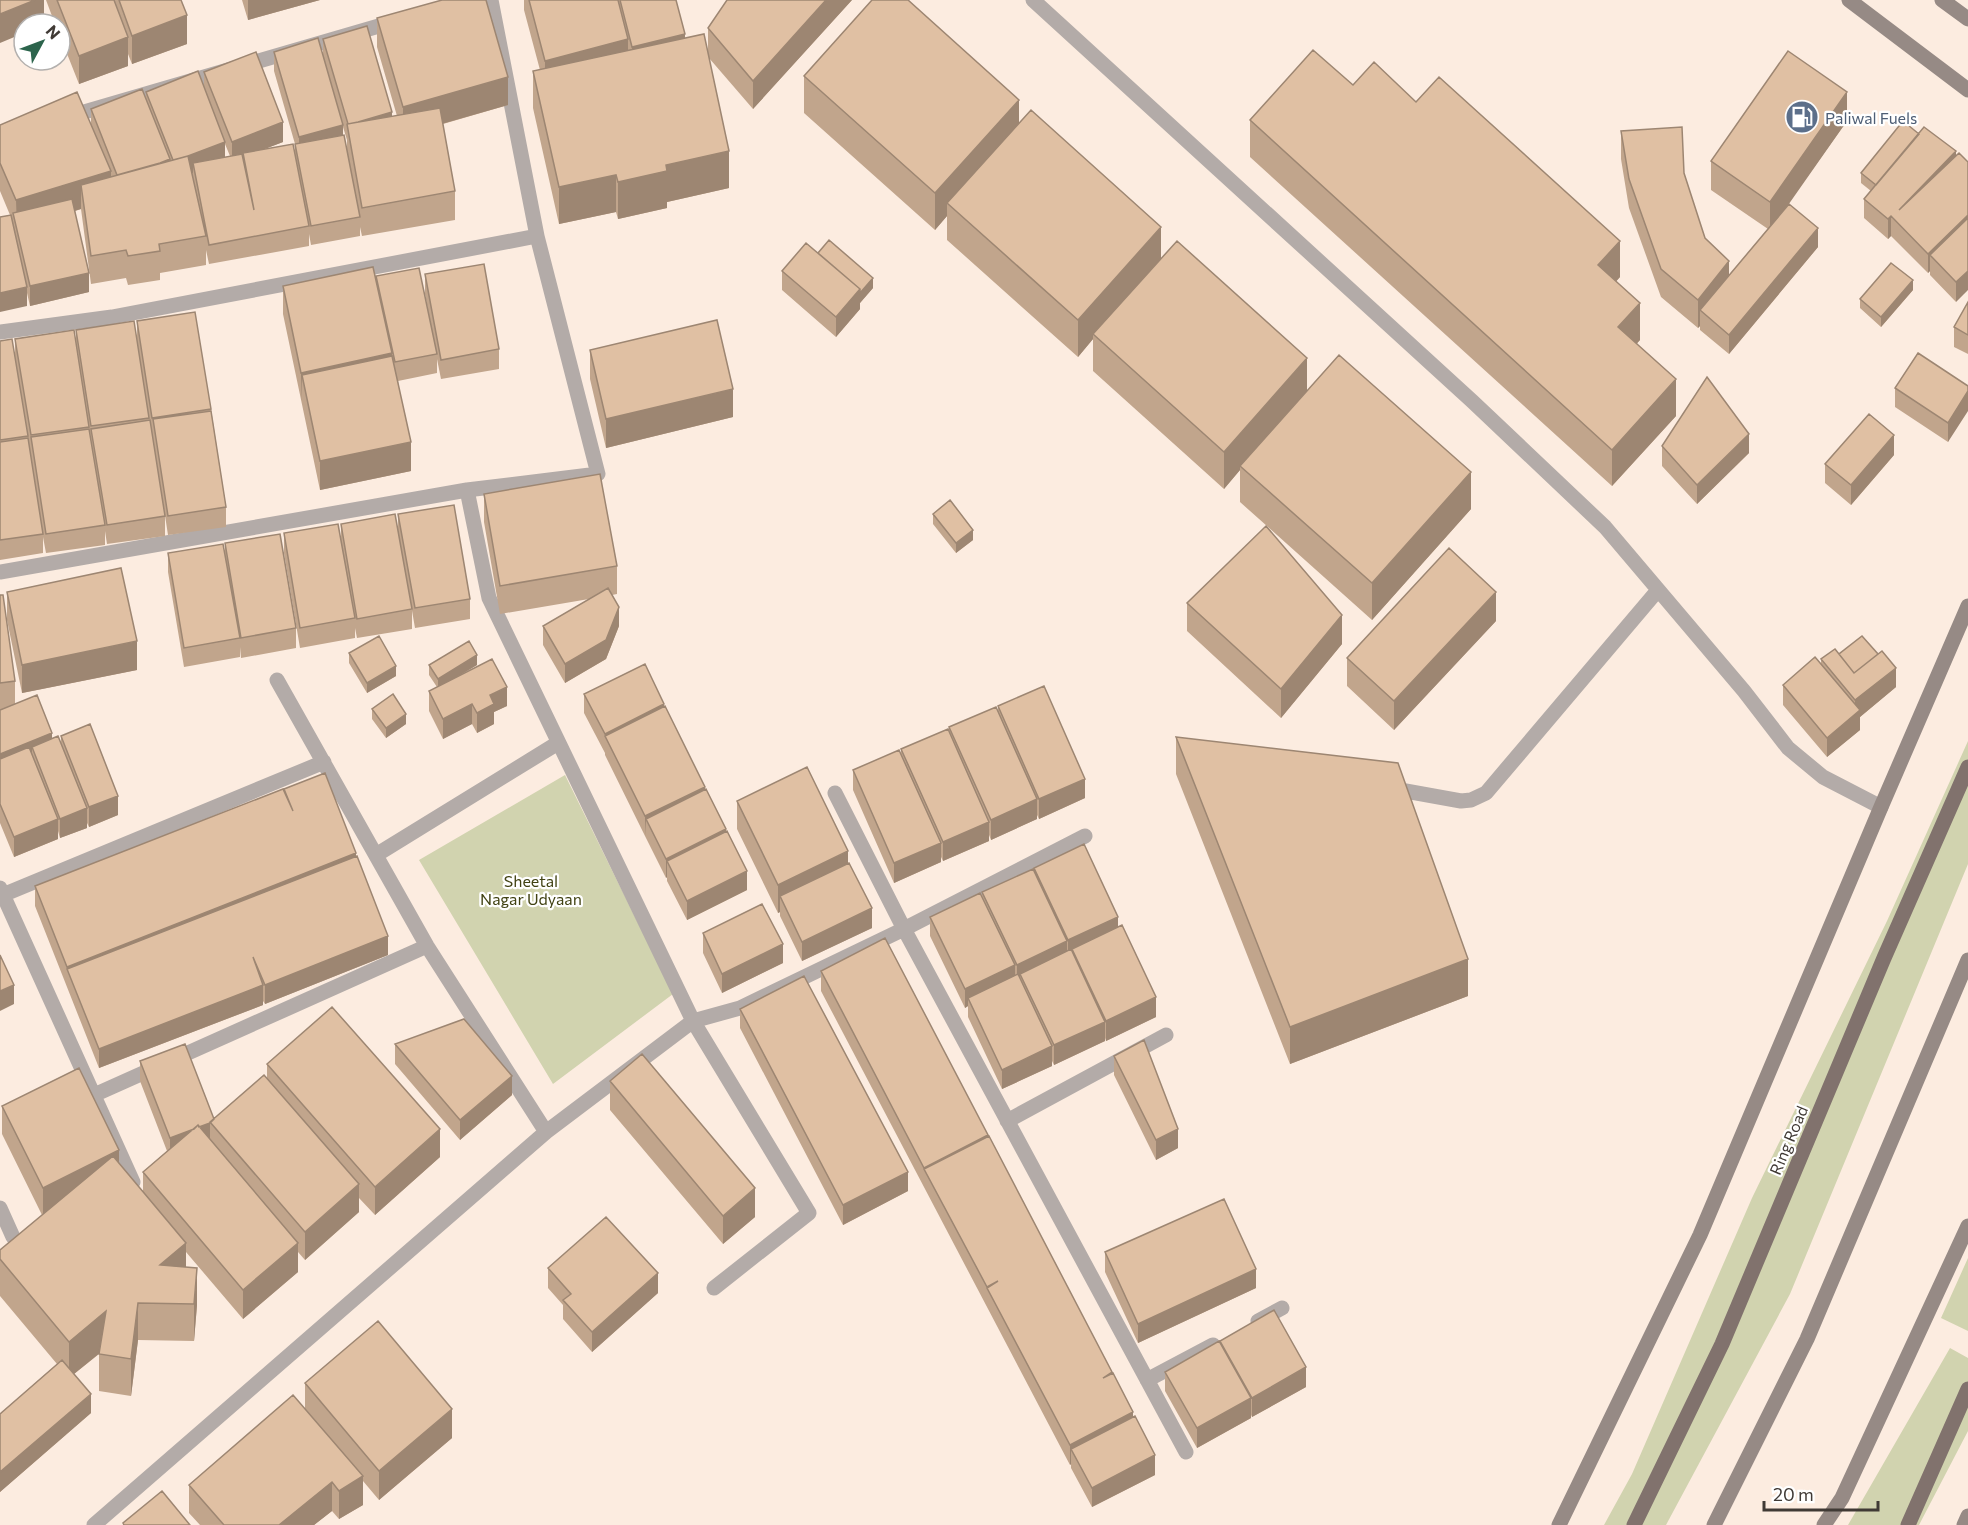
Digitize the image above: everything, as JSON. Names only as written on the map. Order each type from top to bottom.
[{"type":"main road","points":[[1849,0],[1968,90]]},
{"type":"main road","points":[[1942,0],[1968,19]]},
{"type":"main road","points":[[1559,1525],[1700,1235],[1968,606]]},
{"type":"main road","name":"Ring Road","points":[[1634,1525],[1722,1344],[1884,958],[1968,767]]},
{"type":"main road","points":[[1714,1525],[1807,1339],[1968,960]]},
{"type":"main road","points":[[1824,1525],[1842,1498],[1968,1226]]},
{"type":"main road","points":[[1908,1525],[1968,1389]]},
{"type":"main road","points":[[1964,1525],[1968,1516]]},
{"type":"street","points":[[0,572],[467,490],[598,474],[537,236],[491,0]]},
{"type":"street","points":[[1033,0],[1472,401],[1605,527],[1744,691],[1788,748],[1823,777],[1881,807]]},
{"type":"street","points":[[50,123],[415,15]]},
{"type":"street","points":[[0,332],[112,317],[537,236]]},
{"type":"street","points":[[467,490],[489,598],[693,1021],[809,1213],[714,1288]]},
{"type":"street","points":[[1372,784],[1461,801],[1471,800],[1486,793],[1658,590]]},
{"type":"street","points":[[278,680],[427,946],[546,1132]]},
{"type":"street","points":[[376,855],[558,743]]},
{"type":"street","points":[[133,1182],[1,893],[324,762]]},
{"type":"street","points":[[835,793],[904,929],[1186,1452]]},
{"type":"street","points":[[94,1525],[546,1132],[693,1021],[740,1008],[904,929],[1085,836]]},
{"type":"street","points":[[94,1095],[427,946]]},
{"type":"street","points":[[1007,1121],[1166,1035]]},
{"type":"street","points":[[0,1208],[13,1237]]},
{"type":"street","points":[[1147,1380],[1282,1308]]},
{"type":"green space","points":[[1968,741],[1968,864],[1790,1294],[1666,1525],[1604,1525],[1632,1474],[1752,1198],[1887,921]]},
{"type":"green space","name":"Sheetal Nagar Udyaan","points":[[565,775],[673,994],[553,1084],[419,860]]},
{"type":"green space","points":[[1968,1258],[1968,1331],[1941,1318]]},
{"type":"green space","points":[[1950,1348],[1968,1358],[1968,1431],[1919,1525],[1848,1525]]},
{"type":"building","points":[[0,0],[35,0],[0,14]]},
{"type":"building","points":[[57,0],[114,0],[128,37],[79,56],[72,38],[72,12],[62,12]]},
{"type":"building","points":[[119,0],[181,0],[187,15],[132,36]]},
{"type":"building","points":[[442,0],[486,0],[508,77],[403,107],[377,18]]},
{"type":"building","points":[[529,0],[618,0],[628,39],[545,61]]},
{"type":"building","points":[[620,0],[676,0],[685,34],[632,47]]},
{"type":"building","points":[[727,0],[826,0],[753,81],[708,28]]},
{"type":"building","points":[[872,0],[908,0],[1019,100],[935,193],[804,76]]},
{"type":"building","points":[[367,26],[392,112],[348,124],[323,39]]},
{"type":"building","points":[[704,34],[729,151],[666,165],[667,171],[618,182],[616,175],[559,187],[533,71]]},
{"type":"building","points":[[318,38],[343,125],[299,137],[274,52]]},
{"type":"building","points":[[1313,50],[1353,85],[1374,62],[1416,102],[1439,77],[1620,241],[1598,265],[1640,303],[1618,327],[1676,379],[1612,450],[1250,120]]},
{"type":"building","points":[[1788,51],[1847,92],[1770,202],[1711,161]]},
{"type":"building","points":[[256,52],[283,122],[232,142],[204,72]]},
{"type":"building","points":[[198,71],[225,142],[173,160],[146,92]]},
{"type":"building","points":[[142,89],[170,159],[117,175],[91,109]]},
{"type":"building","points":[[77,92],[111,171],[16,200],[0,163],[0,125]]},
{"type":"building","points":[[440,108],[455,191],[362,208],[347,124]]},
{"type":"building","points":[[1031,110],[1161,227],[1078,320],[947,203]]},
{"type":"building","points":[[1903,121],[1919,134],[1876,185],[1861,173]]},
{"type":"building","points":[[1682,127],[1684,173],[1705,238],[1729,261],[1698,300],[1661,269],[1629,179],[1621,131]]},
{"type":"building","points":[[1924,127],[1956,151],[1899,210],[1959,153],[1968,162],[1968,215],[1928,254],[1891,216],[1888,219],[1864,199]]},
{"type":"building","points":[[344,135],[360,217],[311,226],[295,144]]},
{"type":"building","points":[[293,144],[309,226],[209,245],[193,163],[242,154],[254,210],[243,153]]},
{"type":"building","points":[[188,156],[206,236],[159,244],[160,251],[128,256],[126,250],[91,256],[81,185]]},
{"type":"building","points":[[72,199],[89,273],[30,286],[13,213]]},
{"type":"building","points":[[1789,204],[1818,228],[1729,335],[1700,310]]},
{"type":"building","points":[[11,215],[27,287],[0,293],[0,217]]},
{"type":"building","points":[[1968,218],[1968,271],[1956,282],[1930,255]]},
{"type":"building","points":[[829,240],[873,278],[860,293],[860,289],[818,253]]},
{"type":"building","points":[[1177,241],[1307,358],[1224,452],[1093,334]]},
{"type":"building","points":[[806,243],[860,289],[836,317],[782,271]]},
{"type":"building","points":[[1891,263],[1913,280],[1881,317],[1860,299]]},
{"type":"building","points":[[484,264],[499,349],[441,360],[425,274]]},
{"type":"building","points":[[373,267],[392,353],[301,373],[283,286]]},
{"type":"building","points":[[419,268],[437,354],[395,362],[376,276]]},
{"type":"building","points":[[1968,302],[1968,335],[1954,327]]},
{"type":"building","points":[[195,312],[211,409],[152,418],[137,321]]},
{"type":"building","points":[[717,320],[733,389],[606,419],[590,350]]},
{"type":"building","points":[[134,321],[149,418],[91,426],[76,330]]},
{"type":"building","points":[[74,330],[89,427],[31,435],[15,339]]},
{"type":"building","points":[[12,339],[28,436],[0,440],[0,341]]},
{"type":"building","points":[[1918,353],[1968,386],[1968,391],[1948,423],[1895,388]]},
{"type":"building","points":[[1339,355],[1471,472],[1372,583],[1240,466]]},
{"type":"building","points":[[392,356],[411,442],[320,461],[302,375]]},
{"type":"building","points":[[1707,377],[1749,434],[1697,485],[1662,446]]},
{"type":"building","points":[[211,411],[226,507],[168,516],[153,419]]},
{"type":"building","points":[[1869,414],[1894,435],[1851,485],[1825,464]]},
{"type":"building","points":[[150,420],[165,516],[107,525],[91,429]]},
{"type":"building","points":[[89,429],[105,525],[46,534],[31,437]]},
{"type":"building","points":[[28,438],[43,534],[0,540],[0,442]]},
{"type":"building","points":[[600,474],[617,566],[500,586],[484,494]]},
{"type":"building","points":[[950,500],[973,530],[956,543],[933,514]]},
{"type":"building","points":[[454,505],[470,599],[415,608],[398,514]]},
{"type":"building","points":[[395,514],[412,609],[357,619],[341,524]]},
{"type":"building","points":[[338,524],[355,618],[300,628],[284,533]]},
{"type":"building","points":[[1266,526],[1342,615],[1281,689],[1187,603]]},
{"type":"building","points":[[280,534],[296,628],[241,638],[225,543]]},
{"type":"building","points":[[223,544],[240,638],[184,648],[168,553]]},
{"type":"building","points":[[1449,548],[1496,592],[1394,701],[1347,658]]},
{"type":"building","points":[[121,568],[137,641],[22,665],[7,592]]},
{"type":"building","points":[[608,588],[619,607],[606,640],[565,664],[543,626]]},
{"type":"building","points":[[0,595],[3,595],[15,681],[0,683]]},
{"type":"building","points":[[379,636],[396,666],[367,683],[349,653]]},
{"type":"building","points":[[1862,636],[1878,654],[1854,673],[1839,654]]},
{"type":"building","points":[[469,641],[477,655],[438,679],[429,665]]},
{"type":"building","points":[[1835,649],[1854,673],[1882,651],[1896,668],[1855,700],[1821,659]]},
{"type":"building","points":[[1815,657],[1860,710],[1827,738],[1783,685]]},
{"type":"building","points":[[492,659],[507,687],[490,695],[494,704],[477,713],[472,704],[443,719],[429,691]]},
{"type":"building","points":[[645,664],[664,704],[605,734],[584,694]]},
{"type":"building","points":[[1044,686],[1085,779],[1039,799],[998,706]]},
{"type":"building","points":[[393,694],[406,714],[386,728],[372,709]]},
{"type":"building","points":[[37,695],[52,733],[0,754],[0,710]]},
{"type":"building","points":[[665,706],[705,787],[645,816],[605,736]]},
{"type":"building","points":[[996,707],[1037,799],[991,820],[949,727]]},
{"type":"building","points":[[90,724],[118,796],[89,807],[61,736]]},
{"type":"building","points":[[948,729],[989,822],[943,842],[901,749]]},
{"type":"building","points":[[58,736],[87,808],[60,819],[32,747]]},
{"type":"building","points":[[1176,737],[1398,763],[1468,959],[1290,1027]]},
{"type":"building","points":[[29,747],[58,819],[14,837],[0,804],[0,759]]},
{"type":"building","points":[[899,750],[941,843],[894,863],[853,770]]},
{"type":"building","points":[[807,767],[848,851],[778,885],[737,801]]},
{"type":"building","points":[[325,773],[356,853],[67,967],[35,886],[283,789],[293,811],[284,789]]},
{"type":"building","points":[[706,789],[726,829],[666,859],[646,819]]},
{"type":"building","points":[[727,831],[747,871],[687,901],[667,861]]},
{"type":"building","points":[[1084,844],[1118,917],[1068,940],[1034,868]]},
{"type":"building","points":[[357,856],[388,936],[265,985],[253,957],[263,985],[99,1049],[67,969]]},
{"type":"building","points":[[849,863],[872,908],[802,942],[780,896]]},
{"type":"building","points":[[1033,869],[1067,941],[1017,965],[982,892]]},
{"type":"building","points":[[980,893],[1015,965],[965,989],[930,917]]},
{"type":"building","points":[[762,904],[783,944],[722,974],[703,933]]},
{"type":"building","points":[[1122,925],[1156,997],[1106,1021],[1072,949]]},
{"type":"building","points":[[885,938],[988,1135],[924,1168],[821,971]]},
{"type":"building","points":[[1071,949],[1105,1022],[1054,1045],[1020,974]]},
{"type":"building","points":[[0,955],[14,985],[0,991]]},
{"type":"building","points":[[1018,974],[1052,1046],[1002,1070],[968,998]]},
{"type":"building","points":[[804,976],[908,1172],[843,1205],[740,1009]]},
{"type":"building","points":[[332,1007],[440,1129],[375,1187],[267,1064]]},
{"type":"building","points":[[464,1019],[512,1076],[460,1120],[395,1044]]},
{"type":"building","points":[[1144,1040],[1178,1129],[1156,1140],[1114,1056]]},
{"type":"building","points":[[185,1044],[214,1119],[210,1123],[199,1127],[198,1125],[194,1129],[170,1138],[140,1061]]},
{"type":"building","points":[[642,1054],[755,1188],[723,1216],[610,1081]]},
{"type":"building","points":[[79,1068],[119,1150],[43,1188],[2,1106]]},
{"type":"building","points":[[264,1075],[359,1184],[305,1232],[210,1122]]},
{"type":"building","points":[[198,1125],[298,1243],[243,1290],[143,1172]]},
{"type":"building","points":[[989,1136],[1112,1372],[1103,1378],[1113,1373],[1133,1412],[1070,1445],[987,1288],[998,1281],[987,1287],[924,1169]]},
{"type":"building","points":[[113,1156],[186,1243],[160,1265],[197,1268],[194,1304],[138,1303],[131,1359],[99,1354],[106,1311],[69,1342],[0,1259],[0,1250]]},
{"type":"building","points":[[1224,1199],[1256,1269],[1138,1324],[1105,1252]]},
{"type":"building","points":[[606,1217],[658,1273],[592,1332],[563,1300],[571,1294],[548,1268]]},
{"type":"building","points":[[1274,1310],[1306,1367],[1252,1398],[1220,1341]]},
{"type":"building","points":[[378,1321],[452,1409],[379,1471],[305,1383]]},
{"type":"building","points":[[1219,1341],[1251,1398],[1197,1428],[1165,1372]]},
{"type":"building","points":[[62,1360],[91,1394],[0,1472],[0,1414]]},
{"type":"building","points":[[293,1395],[363,1476],[339,1491],[332,1482],[279,1525],[224,1525],[189,1485]]},
{"type":"building","points":[[1135,1416],[1155,1455],[1092,1488],[1071,1449]]},
{"type":"building","points":[[162,1491],[190,1525],[124,1525],[123,1523]]},
{"type":"place","name":"Paliwal Fuels","points":[[1802,117]]}]
